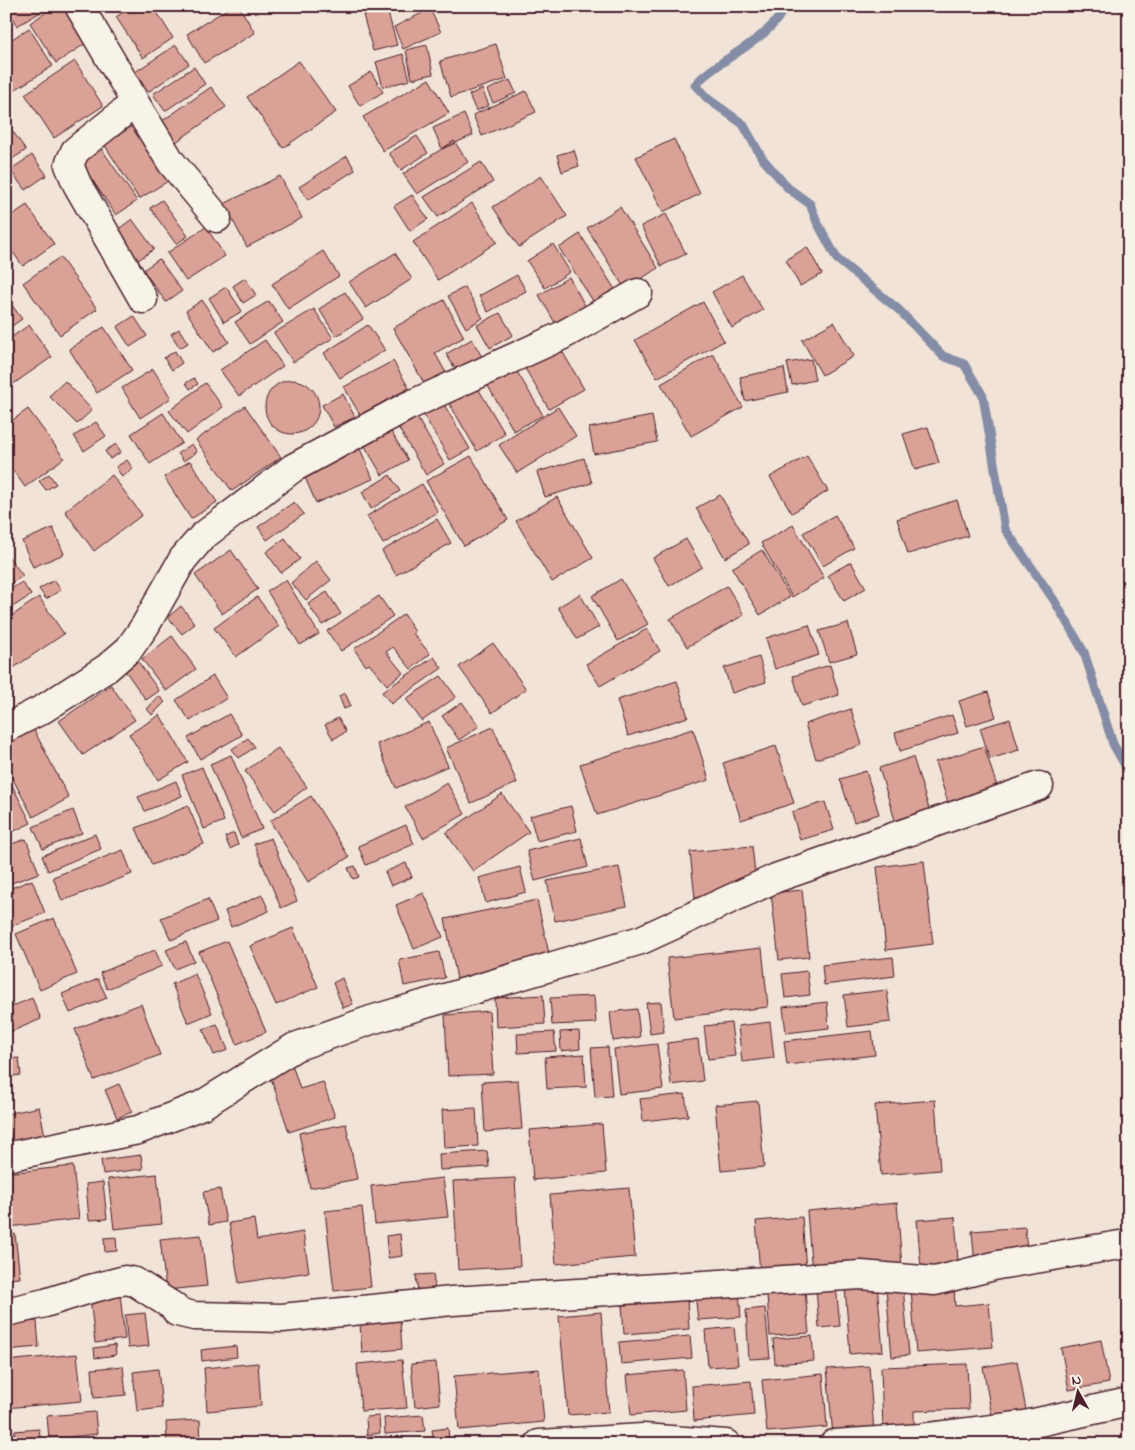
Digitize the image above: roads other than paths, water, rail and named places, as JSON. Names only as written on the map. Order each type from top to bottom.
[{"type":"street","points":[[79,6],[171,162],[217,218]]},
{"type":"street","points":[[135,103],[74,151],[69,165],[77,184],[143,299]]},
{"type":"street","points":[[6,728],[43,709],[106,668],[129,649],[146,626],[184,559],[203,536],[293,468],[406,407],[561,336],[638,293]]},
{"type":"street","points":[[6,1157],[138,1130],[202,1105],[295,1047],[372,1020],[641,940],[776,878],[1039,786]]},
{"type":"street","points":[[6,1312],[125,1280],[135,1282],[174,1307],[176,1312],[184,1314],[194,1316],[282,1318],[452,1301],[861,1275],[935,1281],[998,1266],[1120,1245]]},
{"type":"street","points":[[834,1444],[921,1438],[1025,1425],[1129,1402]]},
{"type":"street","points":[[539,1444],[643,1438],[726,1444]]},
{"type":"waterway","points":[[784,6],[778,18],[769,28],[704,76],[695,85],[708,99],[743,124],[762,158],[788,188],[810,204],[817,222],[837,259],[899,310],[943,356],[964,364],[983,396],[1005,529],[1054,600],[1084,652],[1113,744],[1129,772]]}]
